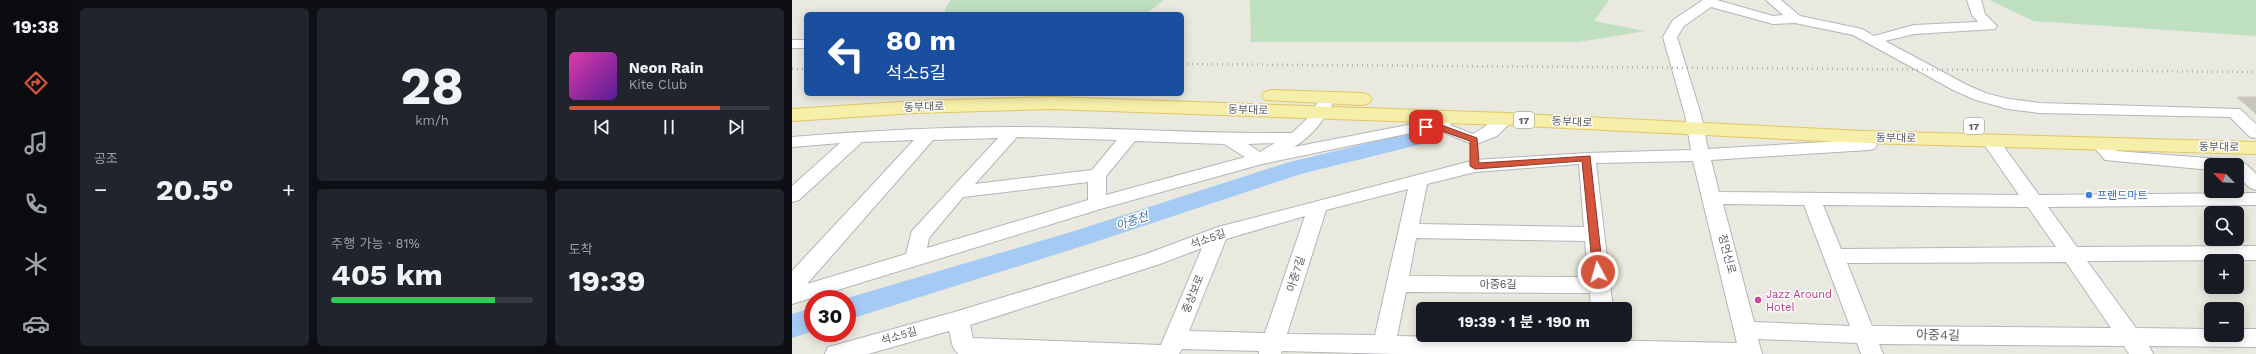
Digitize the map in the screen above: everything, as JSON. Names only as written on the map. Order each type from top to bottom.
[{"type":"main road","name":"동부대로","points":[[1184,92],[1324,105],[1434,122],[1506,119],[1972,126],[2256,134]]},
{"type":"main road","name":"동부대로","points":[[792,102],[880,96]]},
{"type":"main road","name":"동부대로","points":[[792,114],[915,107],[1052,103],[1324,105],[1694,122],[1864,137],[1990,140],[2101,145],[2256,148]]},
{"type":"street","points":[[1773,0],[1795,19]]},
{"type":"street","points":[[1874,42],[1886,34],[1950,27],[1990,26],[1980,15],[1974,0]]},
{"type":"street","points":[[1710,1],[1773,20],[1795,19],[1857,32],[1962,88],[1982,97],[2008,104],[2039,108],[2204,113],[2234,112],[2256,134]]},
{"type":"street","name":"정언신로","points":[[1710,1],[1678,23],[1670,37],[1694,122],[1751,354]]},
{"type":"street","points":[[792,44],[804,44]]},
{"type":"street","points":[[1260,158],[1298,138],[1309,129],[1324,105]]},
{"type":"street","points":[[792,296],[1097,204],[1260,158],[1411,128],[1434,122],[1474,140],[1491,132],[1506,119]]},
{"type":"street","points":[[792,142],[857,137],[1013,132],[1228,139],[1298,138]]},
{"type":"street","points":[[915,259],[919,236],[957,192],[1013,132]]},
{"type":"street","points":[[792,296],[799,277],[928,135]]},
{"type":"street","points":[[1097,204],[1097,175],[1130,136]]},
{"type":"street","points":[[795,191],[857,137]]},
{"type":"street","name":"석소5길","points":[[836,354],[958,320],[1153,259],[1218,234],[1318,206],[1475,166],[1587,158],[1701,155],[1868,145],[1864,137]]},
{"type":"street","points":[[1228,139],[1260,158]]},
{"type":"street","points":[[1474,140],[1475,166]]},
{"type":"street","points":[[1990,140],[2136,346]]},
{"type":"street","points":[[2101,145],[2111,156],[2204,164]]},
{"type":"street","points":[[1587,158],[1601,302]]},
{"type":"street","points":[[2244,168],[2256,169]]},
{"type":"street","points":[[957,192],[1097,175]]},
{"type":"street","points":[[2244,175],[2256,184]]},
{"type":"street","points":[[1384,344],[1419,180]]},
{"type":"street","points":[[1712,198],[2034,201],[2256,199]]},
{"type":"street","points":[[1811,198],[1869,344]]},
{"type":"street","name":"아중7길","points":[[1272,348],[1318,206]]},
{"type":"street","points":[[1408,231],[1594,234]]},
{"type":"street","name":"중상보로","points":[[1170,349],[1218,234]]},
{"type":"street","points":[[1834,256],[2256,254]]},
{"type":"street","name":"아중6길","points":[[1397,284],[1599,285]]},
{"type":"street","points":[[958,320],[964,347],[1050,352],[1272,348],[1384,344],[1460,346],[1605,346],[1751,354]]},
{"type":"street","name":"아중4길","points":[[1746,330],[1869,344],[2136,346],[2256,338]]},
{"type":"green space","points":[[951,0],[1164,0],[1149,12],[945,12],[945,9]]},
{"type":"green space","points":[[1250,0],[1609,0],[1594,21],[1645,31],[1578,42],[1251,42]]},
{"type":"green space","points":[[1989,0],[2256,0],[2256,36],[2034,21]]},
{"type":"building","points":[[2237,97],[2256,97],[2256,114]]},
{"type":"waterway","name":"아중천","points":[[856,306],[1080,238],[1294,168],[1418,138]]},
{"type":"waterway","name":"아중천","points":[[792,326],[804,322]]},
{"type":"railway","points":[[1184,64],[2256,72]]},
{"type":"railway","points":[[792,69],[804,69]]},
{"type":"place","name":"프랜드마트","points":[[2089,195]]},
{"type":"place","name":"Jazz Around Hotel","points":[[1758,300]]},
{"type":"route","points":[[1426,127],[1441,127],[1474,140],[1475,166],[1587,158],[1598,272]]}]
